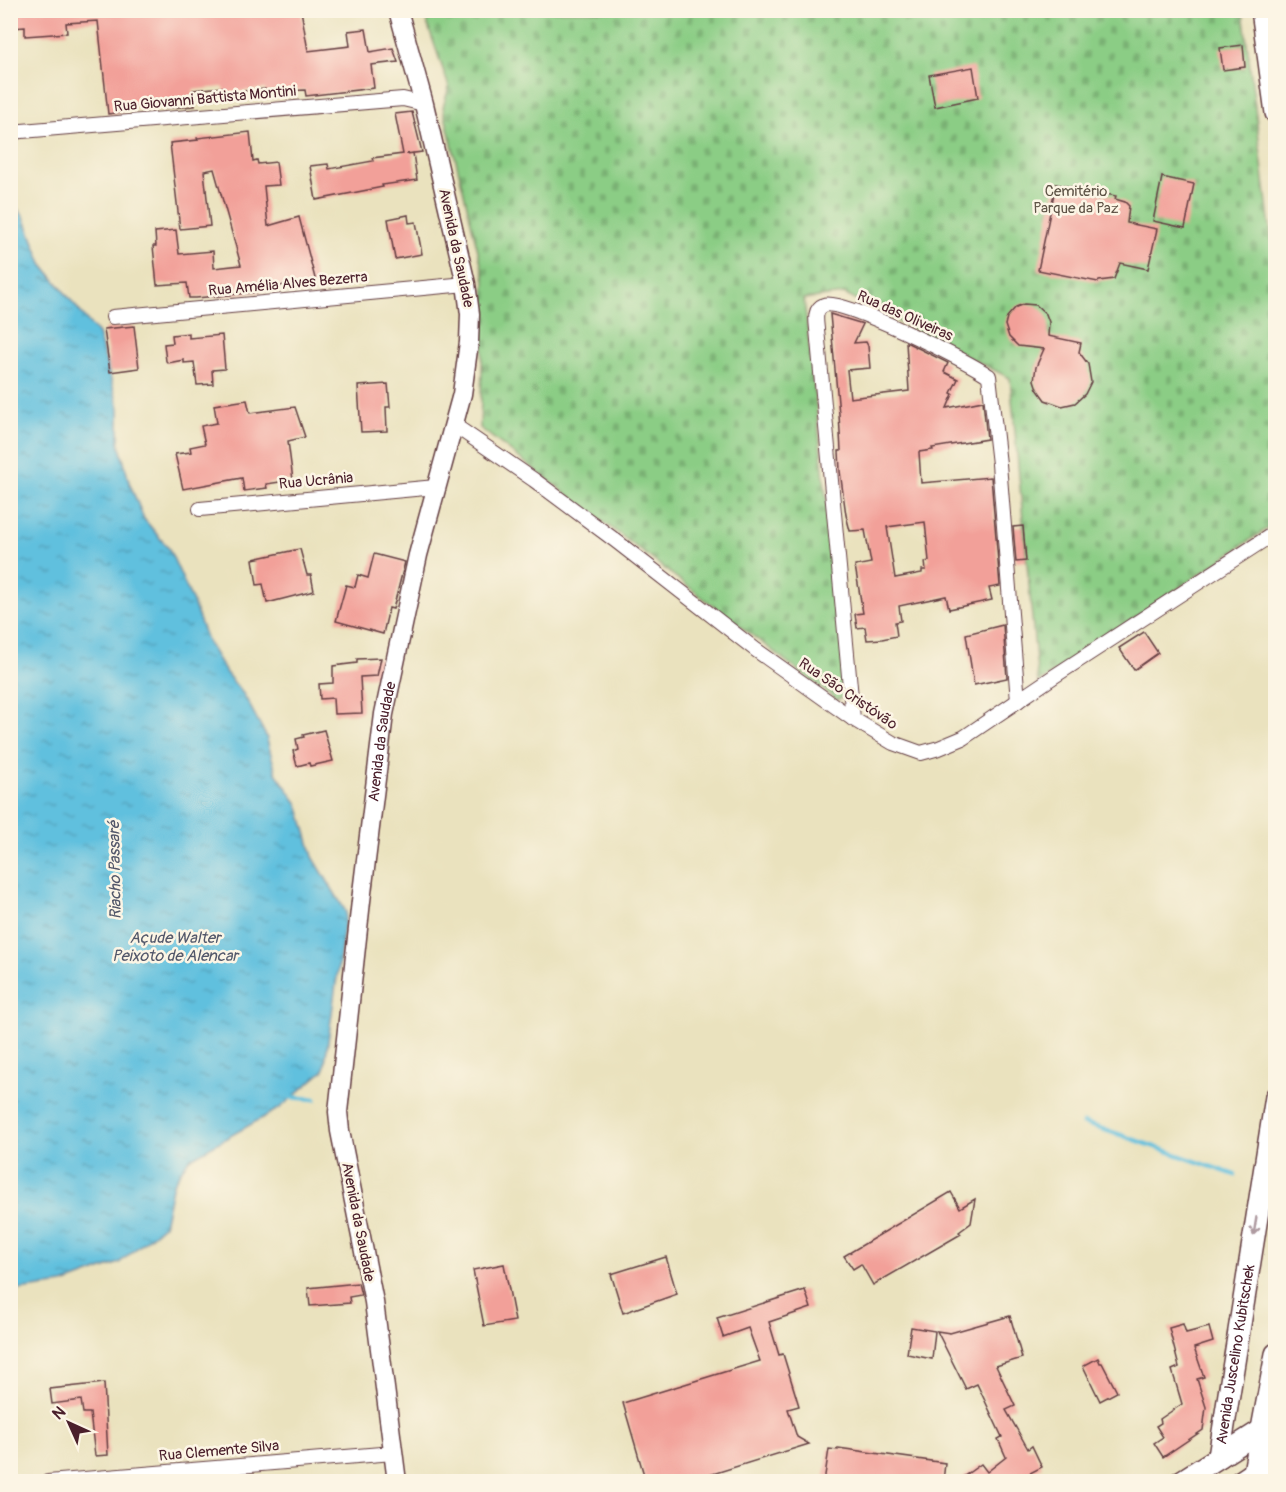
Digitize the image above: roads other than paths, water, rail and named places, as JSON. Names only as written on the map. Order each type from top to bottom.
[{"type":"main road","points":[[1262,10],[1275,113]]},
{"type":"main road","name":"Avenida Juscelino Kubitschek","points":[[1247,1477],[1219,1457],[1275,1097]]},
{"type":"main road","points":[[1247,1477],[1269,1425],[1275,1354]]},
{"type":"main road","points":[[1180,1482],[1269,1425]]},
{"type":"main road","points":[[1247,1477],[1275,1458]]},
{"type":"street","name":"Avenida da Saudade","points":[[396,1482],[374,1302],[340,1131],[339,1112],[361,901],[384,714],[418,555],[462,394],[468,358],[470,314],[466,284],[422,97],[398,10]]},
{"type":"street","name":"Rua Giovanni Battista Montini","points":[[10,132],[422,97]]},
{"type":"street","name":"Rua Amélia Alves Bezerra","points":[[113,317],[466,284]]},
{"type":"street","name":"Rua das Oliveiras","points":[[853,719],[816,313],[819,308],[828,303],[865,314],[969,363],[989,376],[999,464],[1018,701]]},
{"type":"street","name":"Rua São Cristóvão","points":[[454,425],[616,540],[756,650],[853,719],[893,743],[921,753],[963,738],[1275,532]]},
{"type":"street","name":"Rua Ucrânia","points":[[200,509],[436,486]]},
{"type":"street","name":"Rua Clemente Silva","points":[[48,1482],[393,1453]]},
{"type":"water","name":"Açude Walter Peixoto de Alencar","points":[[10,200],[24,217],[42,264],[98,334],[119,408],[119,443],[129,482],[144,519],[169,549],[208,643],[226,673],[244,695],[266,736],[276,773],[298,804],[313,857],[346,912],[324,1070],[280,1108],[189,1159],[173,1183],[164,1225],[119,1263],[63,1284],[11,1291]]},
{"type":"waterway","points":[[288,1097],[315,1099]]},
{"type":"waterway","points":[[1083,1123],[1235,1175]]},
{"type":"park label","name":"Cemitério Parque da Paz","points":[[1076,200]]},
{"type":"water label","name":"Riacho Passaré","points":[[115,870]]}]
